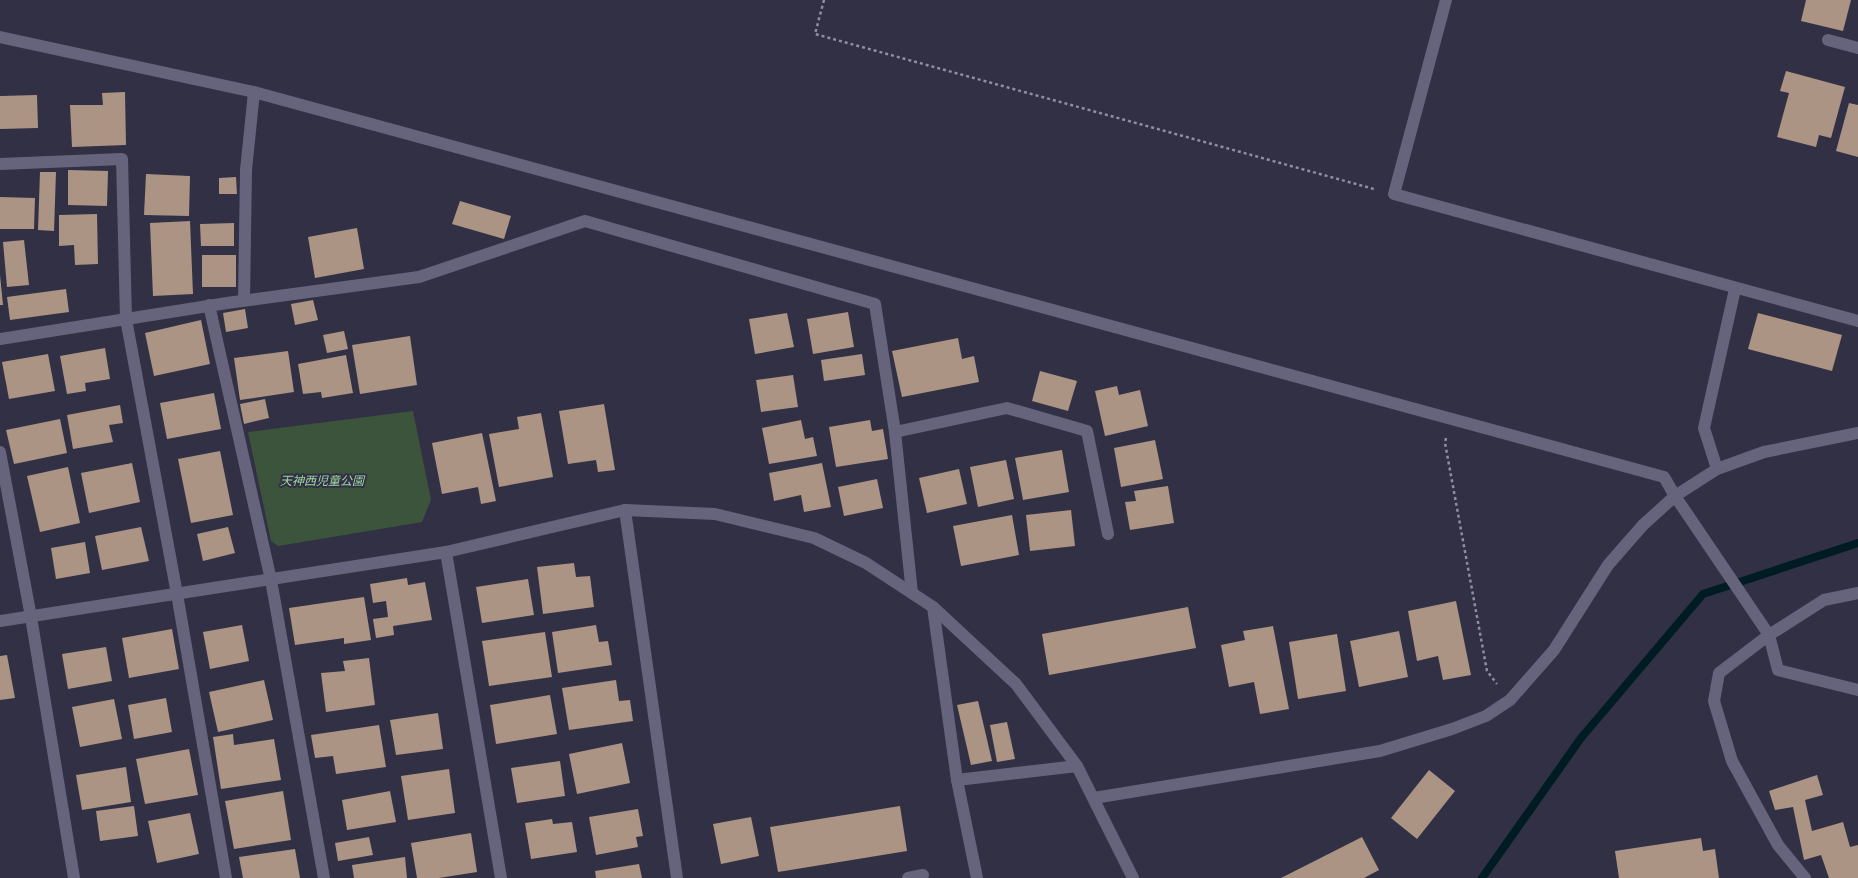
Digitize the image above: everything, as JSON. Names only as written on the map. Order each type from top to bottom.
[{"type":"street","points":[[1446,0],[1394,194],[1735,289],[1858,321]]},
{"type":"street","points":[[0,37],[254,92],[1664,477],[1675,496],[1769,635],[1778,670],[1858,690]]},
{"type":"street","points":[[1828,40],[1858,48]]},
{"type":"street","points":[[244,300],[246,170],[254,92]]},
{"type":"street","points":[[0,164],[122,159],[126,319],[177,594],[226,878]]},
{"type":"street","points":[[0,340],[209,305],[419,277],[585,221],[875,304],[895,432],[912,593]]},
{"type":"street","points":[[1717,469],[1704,428],[1735,289]]},
{"type":"street","points":[[209,305],[271,580],[324,878]]},
{"type":"street","points":[[895,432],[1007,408],[1087,431],[1108,534]]},
{"type":"street","points":[[1094,798],[1380,751],[1486,716],[1510,700],[1554,650],[1608,565],[1642,525],[1675,496],[1717,469],[1764,452],[1858,433]]},
{"type":"street","points":[[0,452],[31,617],[74,878]]},
{"type":"street","points":[[625,510],[677,878]]},
{"type":"street","points":[[0,622],[446,552],[625,510],[715,514],[814,538],[866,564],[933,607],[1016,684],[1077,766],[1133,878]]},
{"type":"street","points":[[446,552],[501,878]]},
{"type":"street","points":[[1805,878],[1778,845],[1732,761],[1714,701],[1719,673],[1769,635],[1824,600],[1858,593]]},
{"type":"street","points":[[933,607],[957,780],[977,878]]},
{"type":"street","points":[[957,780],[1077,766]]},
{"type":"street","points":[[908,878],[923,875]]},
{"type":"path","points":[[824,0],[815,34],[1394,194]]},
{"type":"path","points":[[1451,419],[1445,443],[1487,671],[1510,700]]},
{"type":"green space","name":"天神西児童公園","points":[[413,411],[431,500],[422,522],[278,546],[271,541],[248,432]]},
{"type":"building","points":[[1806,0],[1851,0],[1843,31],[1801,21]]},
{"type":"building","points":[[1786,71],[1845,87],[1831,138],[1819,135],[1816,147],[1777,137],[1789,93],[1780,91]]},
{"type":"building","points":[[125,92],[126,145],[72,147],[70,105],[103,105],[102,93]]},
{"type":"building","points":[[37,95],[38,128],[0,129],[0,96]]},
{"type":"building","points":[[1849,103],[1858,105],[1858,157],[1836,151]]},
{"type":"building","points":[[68,170],[108,171],[107,206],[68,205]]},
{"type":"building","points":[[40,172],[56,172],[54,231],[38,230]]},
{"type":"building","points":[[146,174],[190,176],[189,216],[144,215]]},
{"type":"building","points":[[236,177],[237,194],[219,194],[219,178]]},
{"type":"building","points":[[0,197],[35,198],[34,229],[0,229]]},
{"type":"building","points":[[460,201],[511,216],[504,239],[452,224]]},
{"type":"building","points":[[97,214],[98,264],[75,265],[74,245],[59,246],[59,215]]},
{"type":"building","points":[[190,221],[193,294],[153,296],[150,223]]},
{"type":"building","points":[[234,223],[234,246],[201,246],[200,224]]},
{"type":"building","points":[[357,228],[364,269],[315,278],[308,237]]},
{"type":"building","points":[[24,240],[29,285],[7,287],[3,242]]},
{"type":"building","points":[[202,255],[236,255],[236,287],[202,287]]},
{"type":"building","points":[[0,275],[3,305],[0,305]]},
{"type":"building","points":[[66,289],[69,312],[10,320],[7,297]]},
{"type":"building","points":[[313,300],[318,320],[295,325],[291,304]]},
{"type":"building","points":[[245,309],[248,328],[226,332],[223,313]]},
{"type":"building","points":[[848,312],[854,347],[813,354],[807,319]]},
{"type":"building","points":[[787,313],[794,347],[755,354],[749,319]]},
{"type":"building","points":[[1758,313],[1842,335],[1832,371],[1748,349]]},
{"type":"building","points":[[201,320],[210,364],[154,376],[145,333]]},
{"type":"building","points":[[344,331],[348,349],[327,353],[323,335]]},
{"type":"building","points":[[410,336],[417,385],[360,394],[352,345]]},
{"type":"building","points":[[958,338],[962,359],[974,356],[979,382],[902,397],[892,351]]},
{"type":"building","points":[[105,348],[110,379],[85,383],[86,391],[67,394],[60,356]]},
{"type":"building","points":[[288,351],[294,392],[240,400],[234,358]]},
{"type":"building","points":[[48,354],[55,391],[9,399],[2,362]]},
{"type":"building","points":[[862,354],[865,375],[824,381],[821,360]]},
{"type":"building","points":[[346,355],[353,393],[322,398],[321,392],[303,394],[298,364]]},
{"type":"building","points":[[1040,371],[1077,381],[1068,411],[1032,401]]},
{"type":"building","points":[[793,375],[798,407],[761,412],[756,380]]},
{"type":"building","points":[[1117,386],[1119,395],[1140,390],[1148,426],[1105,436],[1095,391]]},
{"type":"building","points":[[214,393],[221,429],[167,439],[160,403]]},
{"type":"building","points":[[265,399],[269,418],[244,424],[240,404]]},
{"type":"building","points":[[604,404],[615,470],[598,472],[596,460],[568,464],[559,411]]},
{"type":"building","points":[[120,405],[123,423],[109,425],[113,442],[73,449],[67,415]]},
{"type":"building","points":[[541,413],[553,477],[499,487],[489,434],[519,429],[517,417]]},
{"type":"building","points":[[60,419],[67,453],[14,464],[6,430]]},
{"type":"building","points":[[801,420],[805,439],[813,437],[817,456],[769,464],[762,428]]},
{"type":"building","points":[[870,420],[872,431],[883,429],[888,459],[836,467],[829,427]]},
{"type":"building","points":[[482,433],[496,501],[481,504],[478,487],[442,494],[432,443]]},
{"type":"building","points":[[1155,440],[1163,479],[1121,487],[1114,448]]},
{"type":"building","points":[[1062,450],[1069,492],[1023,500],[1015,458]]},
{"type":"building","points":[[220,451],[233,515],[191,523],[178,459]]},
{"type":"building","points":[[1006,460],[1014,499],[978,507],[970,467]]},
{"type":"building","points":[[132,463],[140,502],[89,513],[81,473]]},
{"type":"building","points":[[822,463],[831,507],[804,512],[801,495],[774,501],[769,473]]},
{"type":"building","points":[[68,467],[80,523],[40,532],[27,476]]},
{"type":"building","points":[[959,469],[967,504],[927,513],[919,478]]},
{"type":"building","points":[[877,479],[883,508],[844,516],[838,487]]},
{"type":"building","points":[[1168,486],[1174,523],[1130,530],[1125,502],[1136,501],[1134,491]]},
{"type":"building","points":[[1071,510],[1075,546],[1030,551],[1026,515]]},
{"type":"building","points":[[1012,515],[1019,555],[961,566],[953,526]]},
{"type":"building","points":[[141,527],[149,561],[102,570],[95,536]]},
{"type":"building","points":[[228,527],[235,553],[203,561],[197,534]]},
{"type":"building","points":[[85,542],[90,573],[56,579],[51,548]]},
{"type":"building","points":[[574,563],[576,577],[590,576],[594,607],[543,614],[537,567]]},
{"type":"building","points":[[407,578],[408,585],[425,582],[432,620],[393,626],[394,635],[376,638],[373,619],[388,617],[386,601],[373,603],[370,584]]},
{"type":"building","points":[[528,579],[534,615],[482,623],[476,587]]},
{"type":"building","points":[[364,597],[371,640],[344,644],[344,638],[295,645],[289,608]]},
{"type":"building","points":[[1456,601],[1471,675],[1443,680],[1438,656],[1417,661],[1408,611]]},
{"type":"building","points":[[1188,607],[1196,648],[1049,675],[1042,634]]},
{"type":"building","points":[[242,625],[249,661],[210,669],[203,632]]},
{"type":"building","points":[[596,625],[599,642],[608,641],[612,665],[558,673],[552,632]]},
{"type":"building","points":[[1273,626],[1289,709],[1260,714],[1254,682],[1229,687],[1221,645],[1245,640],[1243,631]]},
{"type":"building","points":[[172,629],[179,669],[129,678],[122,638]]},
{"type":"building","points":[[1399,631],[1408,677],[1359,687],[1350,641]]},
{"type":"building","points":[[545,632],[552,677],[489,686],[482,641]]},
{"type":"building","points":[[1337,634],[1346,691],[1298,699],[1289,642]]},
{"type":"building","points":[[106,647],[112,681],[68,689],[62,654]]},
{"type":"building","points":[[7,655],[15,698],[0,700],[0,656]]},
{"type":"building","points":[[369,658],[375,705],[326,712],[321,673],[345,671],[343,661]]},
{"type":"building","points":[[264,680],[273,720],[218,732],[209,692]]},
{"type":"building","points":[[616,680],[619,701],[630,700],[633,721],[569,730],[562,688]]},
{"type":"building","points":[[550,695],[557,734],[496,744],[490,705]]},
{"type":"building","points":[[166,698],[172,732],[134,739],[128,705]]},
{"type":"building","points":[[114,699],[122,739],[80,747],[72,707]]},
{"type":"building","points":[[978,701],[992,761],[971,765],[957,705]]},
{"type":"building","points":[[438,713],[443,749],[396,755],[390,720]]},
{"type":"building","points":[[1007,722],[1015,759],[997,762],[990,725]]},
{"type":"building","points":[[379,725],[386,767],[336,774],[333,756],[315,758],[311,735]]},
{"type":"building","points":[[233,734],[234,745],[274,739],[281,780],[221,789],[213,737]]},
{"type":"building","points":[[622,743],[630,783],[577,794],[569,754]]},
{"type":"building","points":[[189,749],[198,795],[145,804],[136,759]]},
{"type":"building","points":[[560,761],[565,796],[517,803],[511,768]]},
{"type":"building","points":[[126,767],[131,802],[82,810],[76,775]]},
{"type":"building","points":[[449,769],[455,813],[408,820],[401,776]]},
{"type":"building","points":[[1429,770],[1455,791],[1417,839],[1391,818]]},
{"type":"building","points":[[1817,775],[1823,795],[1805,800],[1812,831],[1843,822],[1850,847],[1858,845],[1858,878],[1829,878],[1821,855],[1804,860],[1793,807],[1775,810],[1769,791]]},
{"type":"building","points":[[283,791],[291,840],[234,849],[225,801]]},
{"type":"building","points":[[390,791],[396,822],[347,830],[342,800]]},
{"type":"building","points":[[134,806],[138,836],[100,841],[96,811]]},
{"type":"building","points":[[900,806],[907,851],[778,872],[770,827]]},
{"type":"building","points":[[638,809],[643,836],[636,837],[638,847],[596,855],[589,817]]},
{"type":"building","points":[[190,813],[199,854],[157,863],[148,821]]},
{"type":"building","points":[[751,817],[759,856],[721,864],[713,824]]},
{"type":"building","points":[[552,819],[553,824],[572,822],[577,852],[531,859],[525,823]]},
{"type":"building","points":[[471,833],[477,872],[439,878],[417,878],[411,843]]},
{"type":"building","points":[[369,837],[373,855],[338,861],[335,843]]},
{"type":"building","points":[[1362,837],[1379,870],[1364,878],[1281,878]]},
{"type":"building","points":[[1701,838],[1703,851],[1715,849],[1719,878],[1619,878],[1615,851]]},
{"type":"building","points":[[295,849],[300,878],[243,878],[239,857]]},
{"type":"building","points":[[405,857],[407,878],[354,878],[352,865]]},
{"type":"building","points":[[639,864],[642,878],[596,878],[595,871]]},
{"type":"waterway","points":[[1482,878],[1581,738],[1703,594],[1858,543]]}]
